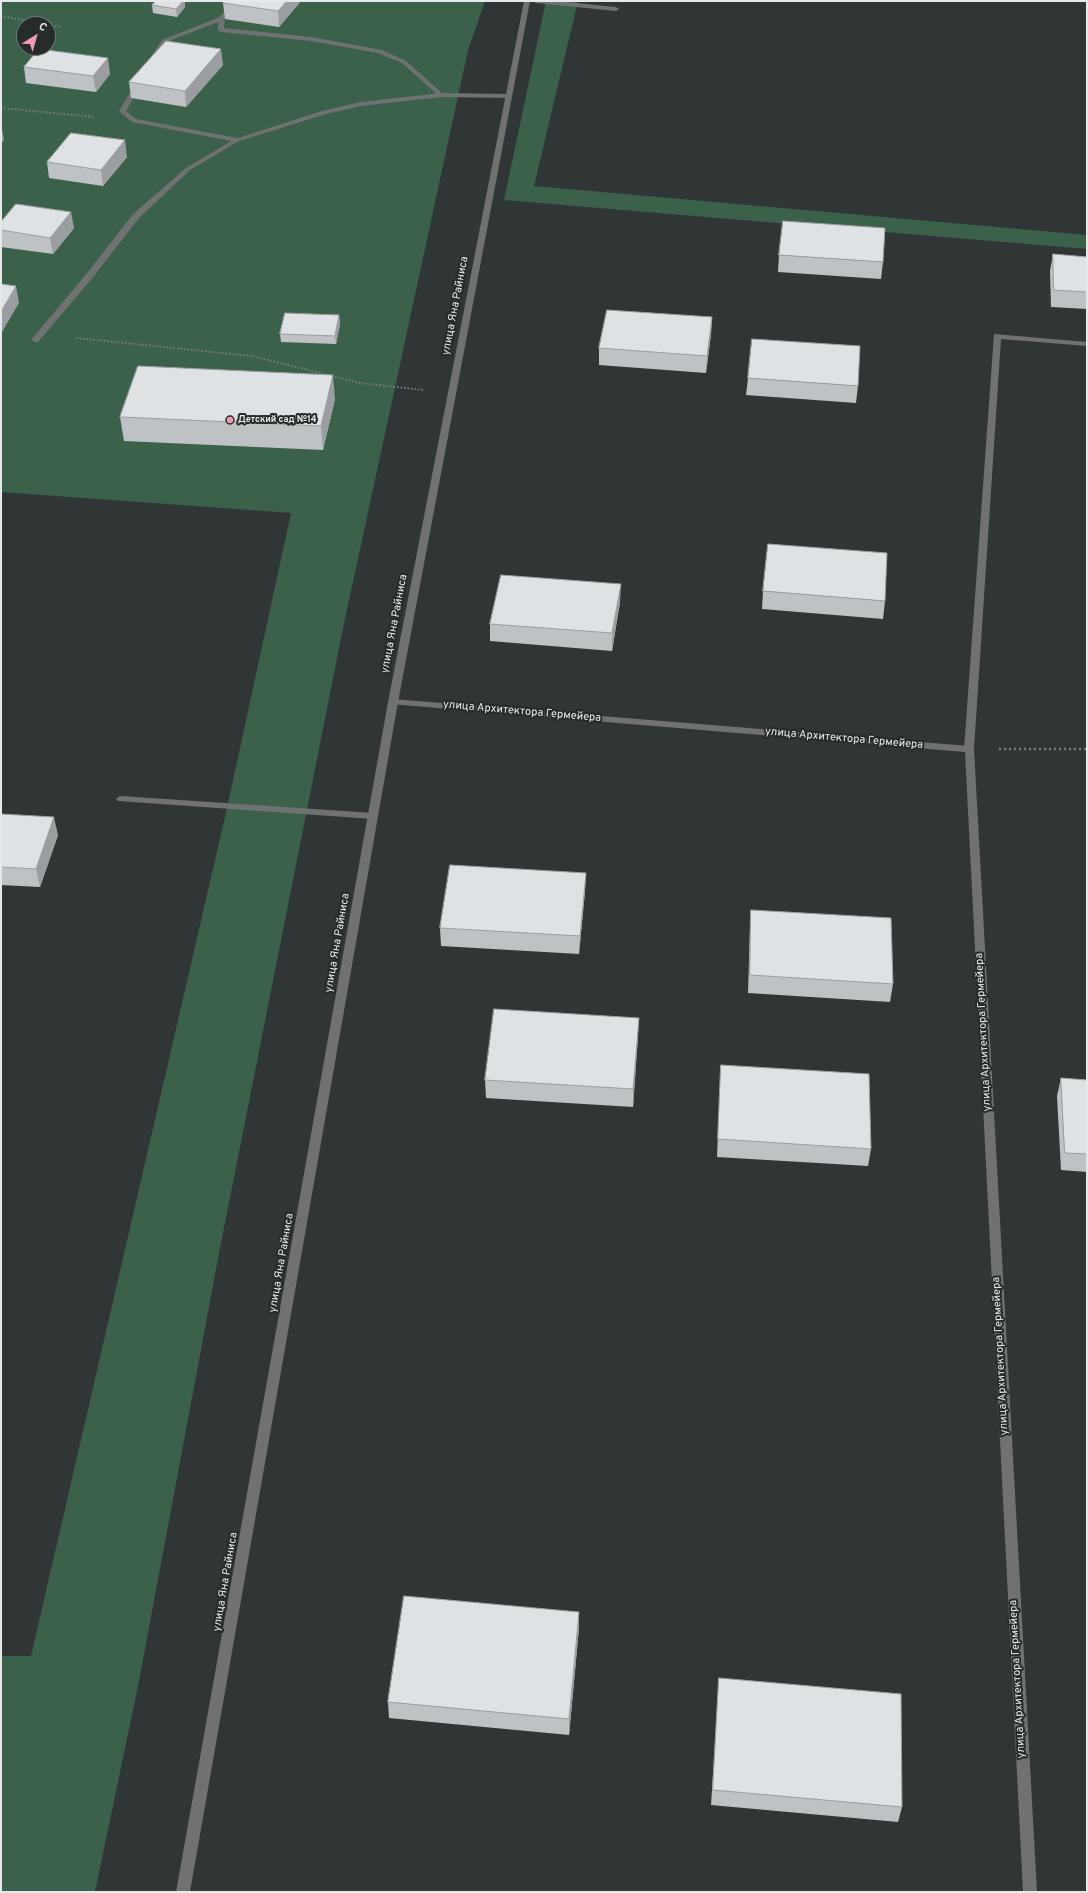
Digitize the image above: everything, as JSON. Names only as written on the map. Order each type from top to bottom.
[{"type":"street","points":[[234,1],[222,18],[221,30],[311,39],[380,51],[404,62],[441,95]]},
{"type":"street","name":"улица Яна Райниса","points":[[183,1892],[393,702],[527,1]]},
{"type":"street","points":[[536,1],[616,9]]},
{"type":"street","points":[[148,67],[164,41],[222,18]]},
{"type":"street","points":[[141,79],[122,111],[134,122],[237,140]]},
{"type":"street","points":[[38,337],[91,274],[136,216],[188,169],[237,140],[324,112],[361,104],[441,95],[508,96]]},
{"type":"street","points":[[969,749],[997,336],[1087,344]]},
{"type":"street","name":"улица Архитектора Гермейера","points":[[393,702],[969,749],[1030,1892]]},
{"type":"street","points":[[121,799],[373,816]]},
{"type":"path","points":[[1,16],[16,19]]},
{"type":"path","points":[[56,26],[60,27]]},
{"type":"path","points":[[1,108],[134,122]]},
{"type":"path","points":[[38,337],[252,356],[360,383],[452,394]]},
{"type":"path","points":[[969,749],[1087,749]]},
{"type":"green space","points":[[1,1],[485,1],[468,50],[343,628],[220,1248],[139,1681],[95,1892],[1,1892],[1,1656],[31,1656],[227,808],[291,513],[1,492]]},
{"type":"green space","points":[[546,1],[578,1],[534,186],[1087,235],[1087,249],[504,200]]},
{"type":"building","points":[[156,1],[183,1],[176,9],[152,5]]},
{"type":"building","points":[[226,1],[287,1],[278,11],[223,3]]},
{"type":"building","points":[[166,41],[221,49],[185,91],[129,82]]},
{"type":"building","points":[[56,51],[108,58],[93,76],[24,67],[33,56],[56,56]]},
{"type":"building","points":[[71,133],[125,140],[101,170],[47,162]]},
{"type":"building","points":[[16,204],[71,212],[50,238],[1,230],[1,222]]},
{"type":"building","points":[[783,221],[885,228],[883,262],[779,255]]},
{"type":"building","points":[[1053,254],[1087,257],[1087,292],[1054,290]]},
{"type":"building","points":[[1,284],[16,286],[1,312]]},
{"type":"building","points":[[607,310],[712,317],[707,356],[599,348]]},
{"type":"building","points":[[285,313],[339,315],[335,336],[280,334]]},
{"type":"building","points":[[752,339],[860,346],[858,386],[748,378]]},
{"type":"building","points":[[138,366],[333,375],[321,426],[120,417]]},
{"type":"building","points":[[768,544],[887,553],[885,601],[763,591]]},
{"type":"building","points":[[501,575],[621,584],[612,633],[490,624]]},
{"type":"building","points":[[1,814],[54,817],[36,869],[1,867]]},
{"type":"building","points":[[450,865],[586,873],[580,936],[440,928]]},
{"type":"building","points":[[751,910],[891,918],[893,984],[750,975]]},
{"type":"building","points":[[494,1009],[639,1018],[633,1089],[485,1080]]},
{"type":"building","points":[[721,1065],[869,1074],[871,1149],[718,1139]]},
{"type":"building","points":[[1061,1078],[1087,1080],[1087,1154],[1065,1153]]},
{"type":"building","points":[[404,1596],[579,1612],[569,1719],[388,1702]]},
{"type":"building","points":[[719,1678],[901,1694],[902,1807],[713,1790]]},
{"type":"place","name":"Детский сад №14","points":[[230,420]]}]
